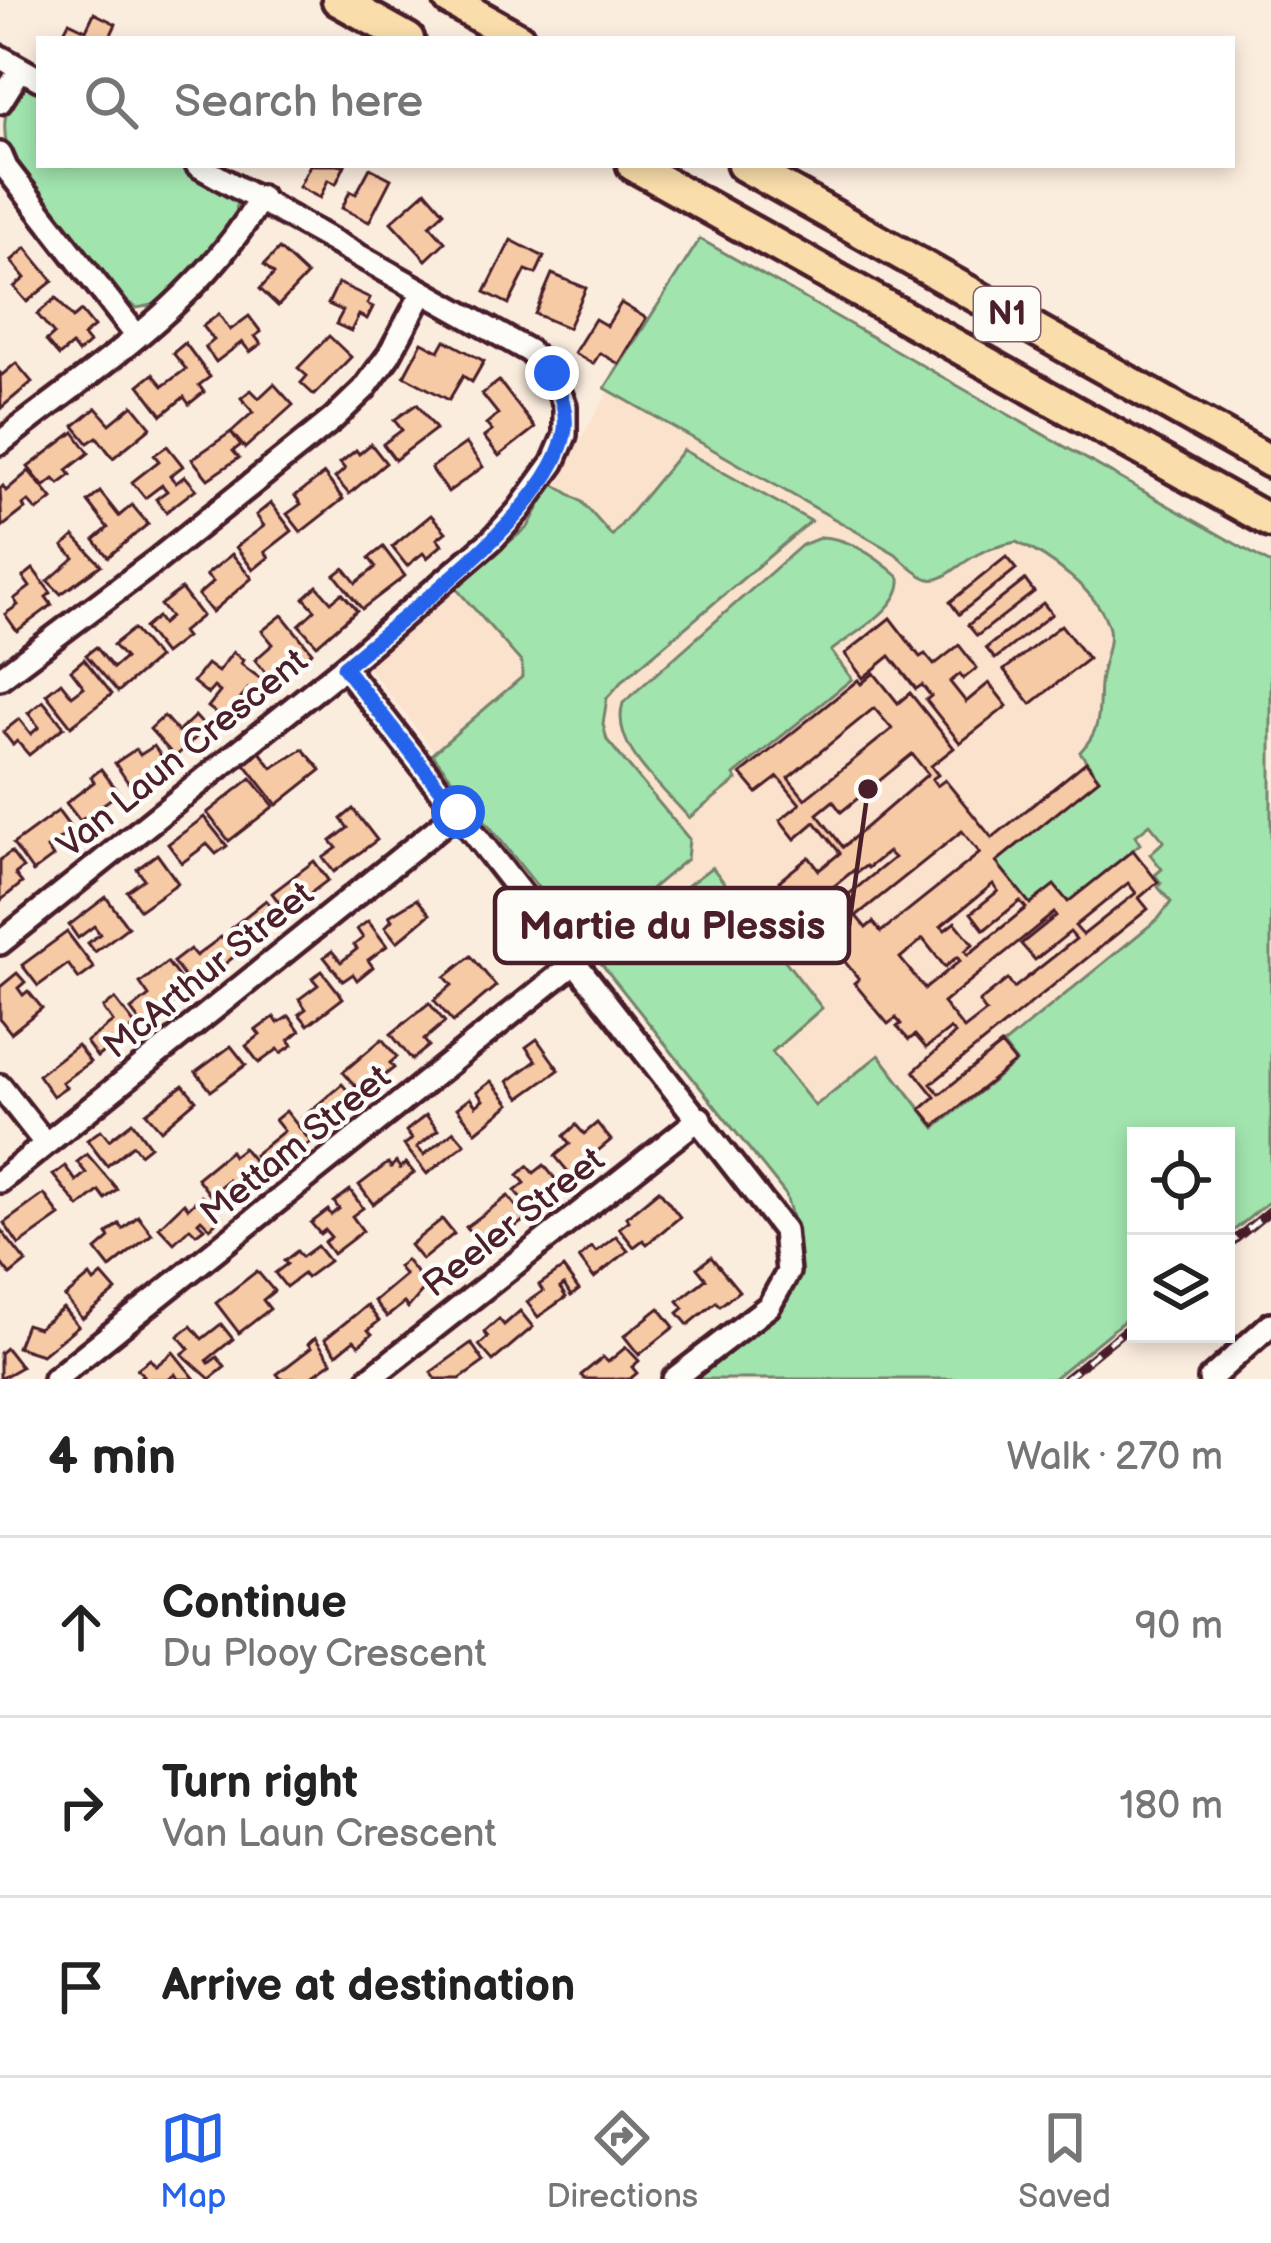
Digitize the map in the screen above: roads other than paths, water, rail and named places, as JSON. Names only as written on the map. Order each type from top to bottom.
[{"type":"highway","points":[[338,0],[402,36]]},
{"type":"highway","points":[[450,0],[514,36]]},
{"type":"highway","name":"N1","points":[[638,168],[1271,522]]},
{"type":"highway","name":"N1","points":[[748,168],[1271,462]]},
{"type":"street","points":[[0,57],[30,74],[0,102]]},
{"type":"street","points":[[0,154],[6,168],[136,335]]},
{"type":"street","name":"Van Laun Crescent","points":[[0,943],[344,667],[493,539],[535,492],[565,435],[565,406],[552,373],[540,360],[203,168]]},
{"type":"street","points":[[0,443],[136,335],[220,260],[261,197]]},
{"type":"street","points":[[0,679],[333,418],[389,355],[423,292]]},
{"type":"street","points":[[344,667],[784,1230],[788,1272],[769,1306],[674,1379]]},
{"type":"street","name":"McArthur Street","points":[[0,1181],[458,812]]},
{"type":"street","name":"Mettam Street","points":[[55,1379],[577,962]]},
{"type":"street","points":[[0,1086],[45,1143]]},
{"type":"street","name":"Reeler Street","points":[[369,1379],[700,1118]]},
{"type":"street","points":[[1210,1379],[1271,1324]]},
{"type":"railway","points":[[1235,1240],[1271,1210]]},
{"type":"railway","points":[[1065,1379],[1127,1328]]},
{"type":"place","name":"Martie du Plessis","points":[[868,789]]}]
